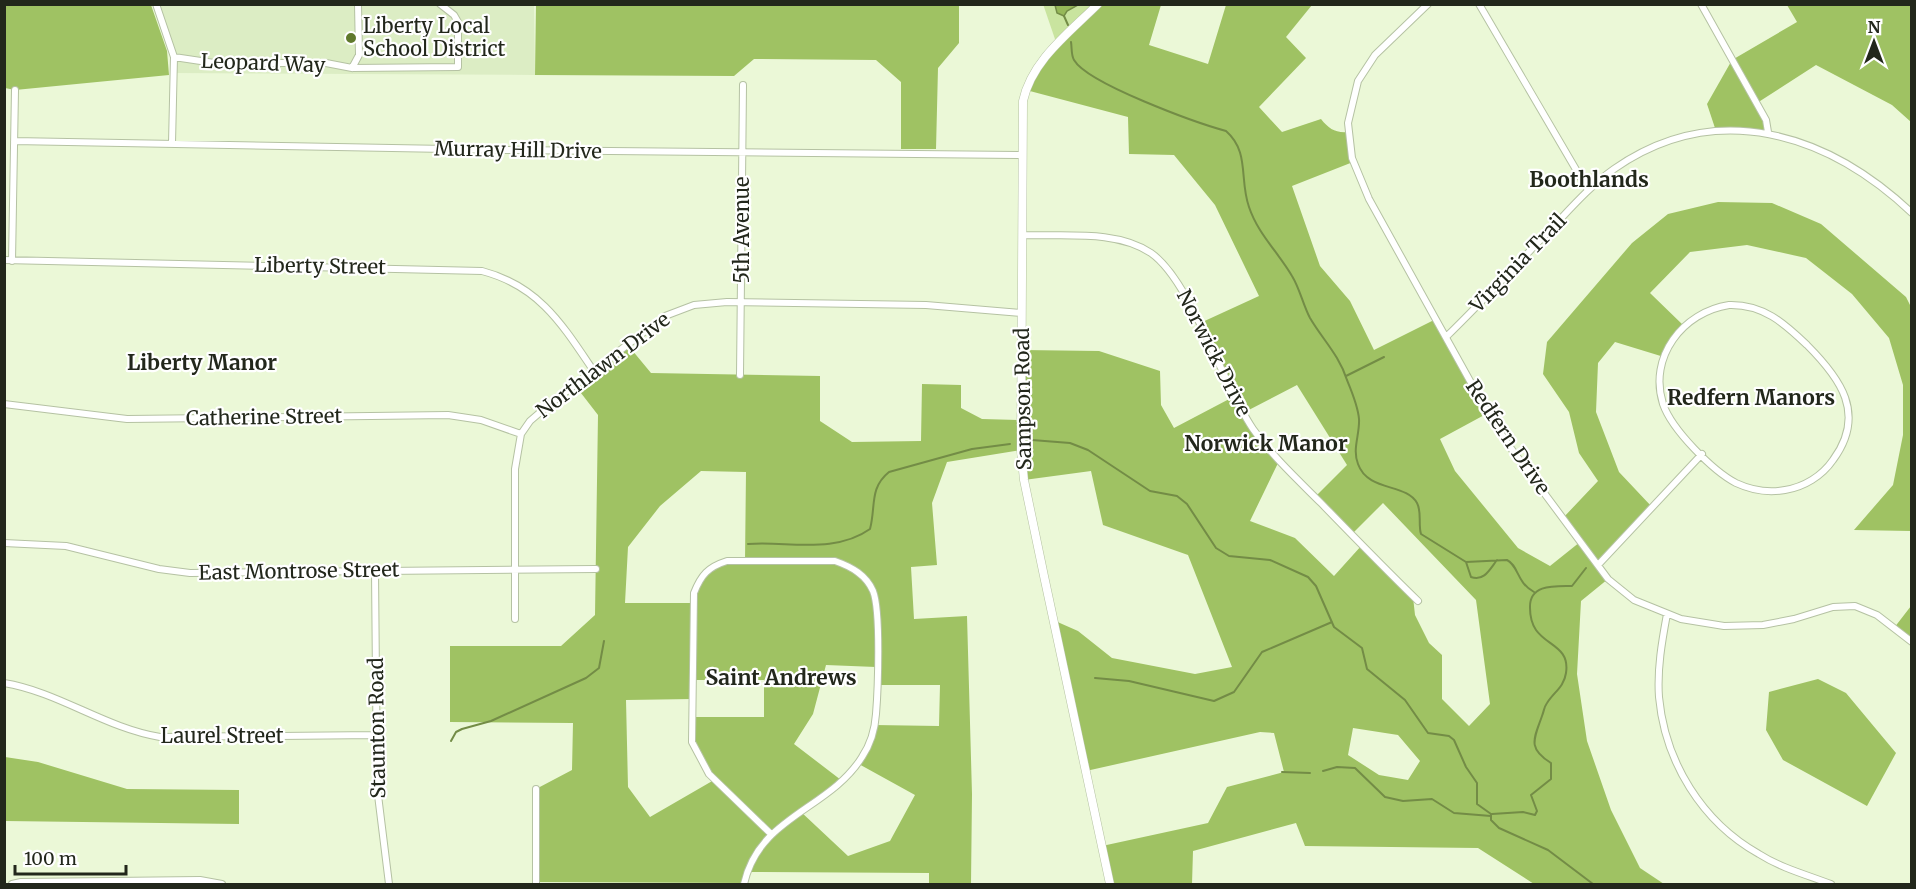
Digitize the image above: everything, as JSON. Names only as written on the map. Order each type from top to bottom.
[{"type":"street","points":[[156,4],[174,57],[172,143]]},
{"type":"street","name":"Leopard Way","points":[[352,68],[358,55],[358,4]]},
{"type":"street","name":"Leopard Way","points":[[174,57],[214,63],[326,63],[352,68],[458,67],[458,22],[454,15],[440,4]]},
{"type":"street","name":"Sampson Road","points":[[1098,4],[1044,58],[1032,74],[1023,101],[1021,450],[1024,480],[1110,885]]},
{"type":"street","name":"Redfern Drive","points":[[1428,4],[1382,47],[1365,68],[1354,93],[1348,132],[1358,176],[1446,338],[1507,443],[1598,565],[1625,595],[1667,614],[1708,624],[1742,626],[1784,621],[1840,606],[1855,606],[1877,615],[1911,642]]},
{"type":"street","points":[[1479,4],[1588,190]]},
{"type":"street","points":[[1701,4],[1766,120],[1768,132]]},
{"type":"street","name":"5th Avenue","points":[[740,375],[743,85]]},
{"type":"street","points":[[12,261],[15,90]]},
{"type":"street","name":"Virginia Trail","points":[[1446,338],[1588,190],[1632,158],[1677,139],[1716,131],[1768,132],[1841,160],[1880,186],[1911,213]]},
{"type":"street","name":"Murray Hill Drive","points":[[14,141],[1021,154]]},
{"type":"street","name":"Norwick Drive","points":[[1022,235],[1123,240],[1144,249],[1159,259],[1174,277],[1233,397],[1254,430],[1279,460],[1418,601]]},
{"type":"street","name":"Liberty Street","points":[[4,260],[438,268],[482,271],[513,282],[537,298],[561,324],[593,370]]},
{"type":"street","name":"Northlawn Drive","points":[[515,619],[516,468],[521,434],[530,421],[593,370],[675,311],[701,304],[741,302],[926,305],[1022,313]]},
{"type":"street","points":[[1744,306],[1770,314],[1798,336],[1838,379],[1848,413],[1841,447],[1830,464],[1815,478],[1796,488],[1777,491],[1757,490],[1738,483],[1702,454],[1677,429],[1664,405],[1660,377],[1666,350],[1684,326],[1715,308],[1744,306]]},
{"type":"street","name":"Catherine Street","points":[[4,405],[127,419],[448,415],[481,420],[521,434]]},
{"type":"street","points":[[1598,565],[1702,454]]},
{"type":"street","name":"East Montrose Street","points":[[4,543],[66,546],[190,573],[596,569]]},
{"type":"street","points":[[744,885],[751,861],[758,848],[771,834],[850,772],[871,740],[876,715],[877,614],[874,592],[864,576],[850,566],[835,561],[727,561],[710,567],[700,577],[694,593],[692,742],[709,774],[771,834]]},
{"type":"street","name":"Staunton Road","points":[[375,571],[378,809],[389,885]]},
{"type":"street","points":[[1667,614],[1659,672],[1660,706],[1668,741],[1688,785],[1713,819],[1742,844],[1783,866],[1831,885]]},
{"type":"street","name":"Laurel Street","points":[[4,683],[39,692],[128,730],[160,738],[376,735]]},
{"type":"street","points":[[536,789],[536,885]]},
{"type":"street","points":[[12,885],[21,882],[165,880],[200,880],[222,885]]},
{"type":"shaded area","points":[[1043,4],[1098,5],[1057,45]]},
{"type":"shaded area","points":[[1055,4],[1078,5],[1067,11],[1064,16],[1057,13]]},
{"type":"shaded area","points":[[5,5],[151,5],[167,51],[169,75],[15,90],[5,88]]},
{"type":"shaded area","name":"Liberty Local School District","points":[[156,5],[534,5],[535,75],[174,73],[174,57]]},
{"type":"shaded area","points":[[536,5],[959,5],[959,43],[938,68],[936,149],[901,149],[901,82],[876,60],[754,59],[734,76],[535,75]]},
{"type":"shaded area","points":[[1098,5],[1161,5],[1149,45],[1208,64],[1226,5],[1312,5],[1286,37],[1306,58],[1259,107],[1282,132],[1321,119],[1333,130],[1348,132],[1353,162],[1292,186],[1320,266],[1350,301],[1374,350],[1436,319],[1488,413],[1440,439],[1455,471],[1518,548],[1550,566],[1580,542],[1563,518],[1598,481],[1579,453],[1569,412],[1543,374],[1547,342],[1632,243],[1668,214],[1718,202],[1772,203],[1821,224],[1906,297],[1911,307],[1911,531],[1854,530],[1893,485],[1903,435],[1903,385],[1889,338],[1852,294],[1806,258],[1747,245],[1690,252],[1650,293],[1684,326],[1664,357],[1615,342],[1598,363],[1596,412],[1619,472],[1652,507],[1598,564],[1608,579],[1581,601],[1577,674],[1587,741],[1611,810],[1640,868],[1664,884],[1534,884],[1478,848],[1305,846],[1296,823],[1193,851],[1192,884],[1110,884],[1102,846],[1208,823],[1227,787],[1284,772],[1274,733],[1260,732],[1086,771],[1053,620],[1078,631],[1112,658],[1195,674],[1232,667],[1188,555],[1103,525],[1091,471],[1024,480],[1021,450],[947,462],[932,503],[937,565],[911,567],[914,619],[967,616],[972,794],[971,884],[929,884],[929,873],[748,872],[745,883],[536,882],[536,789],[572,770],[573,723],[450,722],[450,646],[561,646],[595,615],[598,415],[574,384],[627,344],[651,373],[820,376],[820,421],[852,442],[921,441],[922,384],[961,385],[961,408],[982,419],[1021,420],[1022,350],[1099,351],[1160,371],[1161,405],[1174,428],[1233,397],[1198,324],[1259,296],[1215,205],[1174,155],[1129,154],[1128,117],[1026,90],[1032,74]],"holes":[[[1297,385],[1347,465],[1315,497],[1352,534],[1383,503],[1476,600],[1490,704],[1469,726],[1442,699],[1442,655],[1429,643],[1415,615],[1413,597],[1362,545],[1334,576],[1295,538],[1250,521],[1279,461],[1243,413]],[[701,471],[746,472],[745,561],[708,570],[700,581],[693,603],[625,603],[628,547],[660,506]],[[826,665],[876,667],[876,685],[940,685],[939,726],[874,725],[857,763],[915,795],[890,841],[848,856],[800,811],[841,780],[794,744],[813,714]],[[692,680],[764,680],[764,717],[692,717],[693,744],[714,780],[650,817],[628,787],[626,700],[692,699]],[[1353,728],[1398,735],[1420,761],[1408,780],[1379,775],[1348,755]]]},
{"type":"shaded area","points":[[1787,5],[1911,5],[1911,122],[1892,105],[1816,65],[1757,103],[1768,132],[1716,131],[1707,104],[1732,60],[1797,22]]},
{"type":"shaded area","points":[[1911,606],[1911,642],[1894,628]]},
{"type":"shaded area","points":[[1818,679],[1846,693],[1896,753],[1867,806],[1783,760],[1766,730],[1769,692]]},
{"type":"shaded area","points":[[5,757],[38,762],[127,789],[239,790],[239,824],[5,821]]},
{"type":"waterway","points":[[1064,16],[1068,25]]},
{"type":"waterway","points":[[1071,42],[1074,60],[1083,70],[1144,102],[1226,131],[1233,139],[1241,157],[1246,197],[1253,217],[1287,267],[1310,318],[1340,363],[1353,394],[1359,419],[1356,458],[1363,473],[1378,483],[1405,492],[1412,497],[1417,503],[1420,514],[1421,534],[1466,562],[1507,560],[1514,566],[1524,584],[1534,592]]},
{"type":"waterway","points":[[1346,376],[1384,357]]},
{"type":"waterway","points":[[1032,440],[1070,443],[1088,450],[1150,491],[1177,496],[1187,504],[1216,548],[1229,556],[1270,560],[1308,577],[1316,586],[1334,627],[1362,648],[1367,669],[1405,700],[1428,733],[1449,736],[1454,740],[1466,767],[1477,783],[1477,804],[1491,814],[1491,820],[1499,828],[1548,850],[1593,884]]},
{"type":"waterway","points":[[748,544],[827,544],[856,537],[870,529],[876,491],[889,472],[972,449],[1010,444]]},
{"type":"waterway","points":[[1466,562],[1471,577],[1480,578],[1497,560]]},
{"type":"waterway","points":[[1492,814],[1523,812],[1535,815],[1537,811],[1531,795],[1551,779],[1551,763],[1538,753],[1534,743],[1546,705],[1563,682],[1566,664],[1561,652],[1541,635],[1532,623],[1531,600],[1538,590],[1572,586],[1586,568]]},
{"type":"waterway","points":[[1095,678],[1129,681],[1214,701],[1234,692],[1262,652],[1332,622]]},
{"type":"waterway","points":[[451,741],[456,732],[462,729],[491,721],[586,678],[599,668],[604,641]]},
{"type":"waterway","points":[[1323,771],[1337,767],[1355,768],[1385,797],[1403,801],[1432,799],[1454,813],[1491,816]]},
{"type":"waterway","points":[[1282,772],[1310,773]]},
{"type":"place","name":"Liberty Local School District","points":[[351,38]]},
{"type":"district","name":"Boothlands","points":[[1589,180]]},
{"type":"district","name":"Liberty Manor","points":[[202,363]]},
{"type":"district","name":"Redfern Manors","points":[[1751,398]]},
{"type":"district","name":"Norwick Manor","points":[[1266,444]]},
{"type":"district","name":"Saint Andrews","points":[[781,678]]}]
